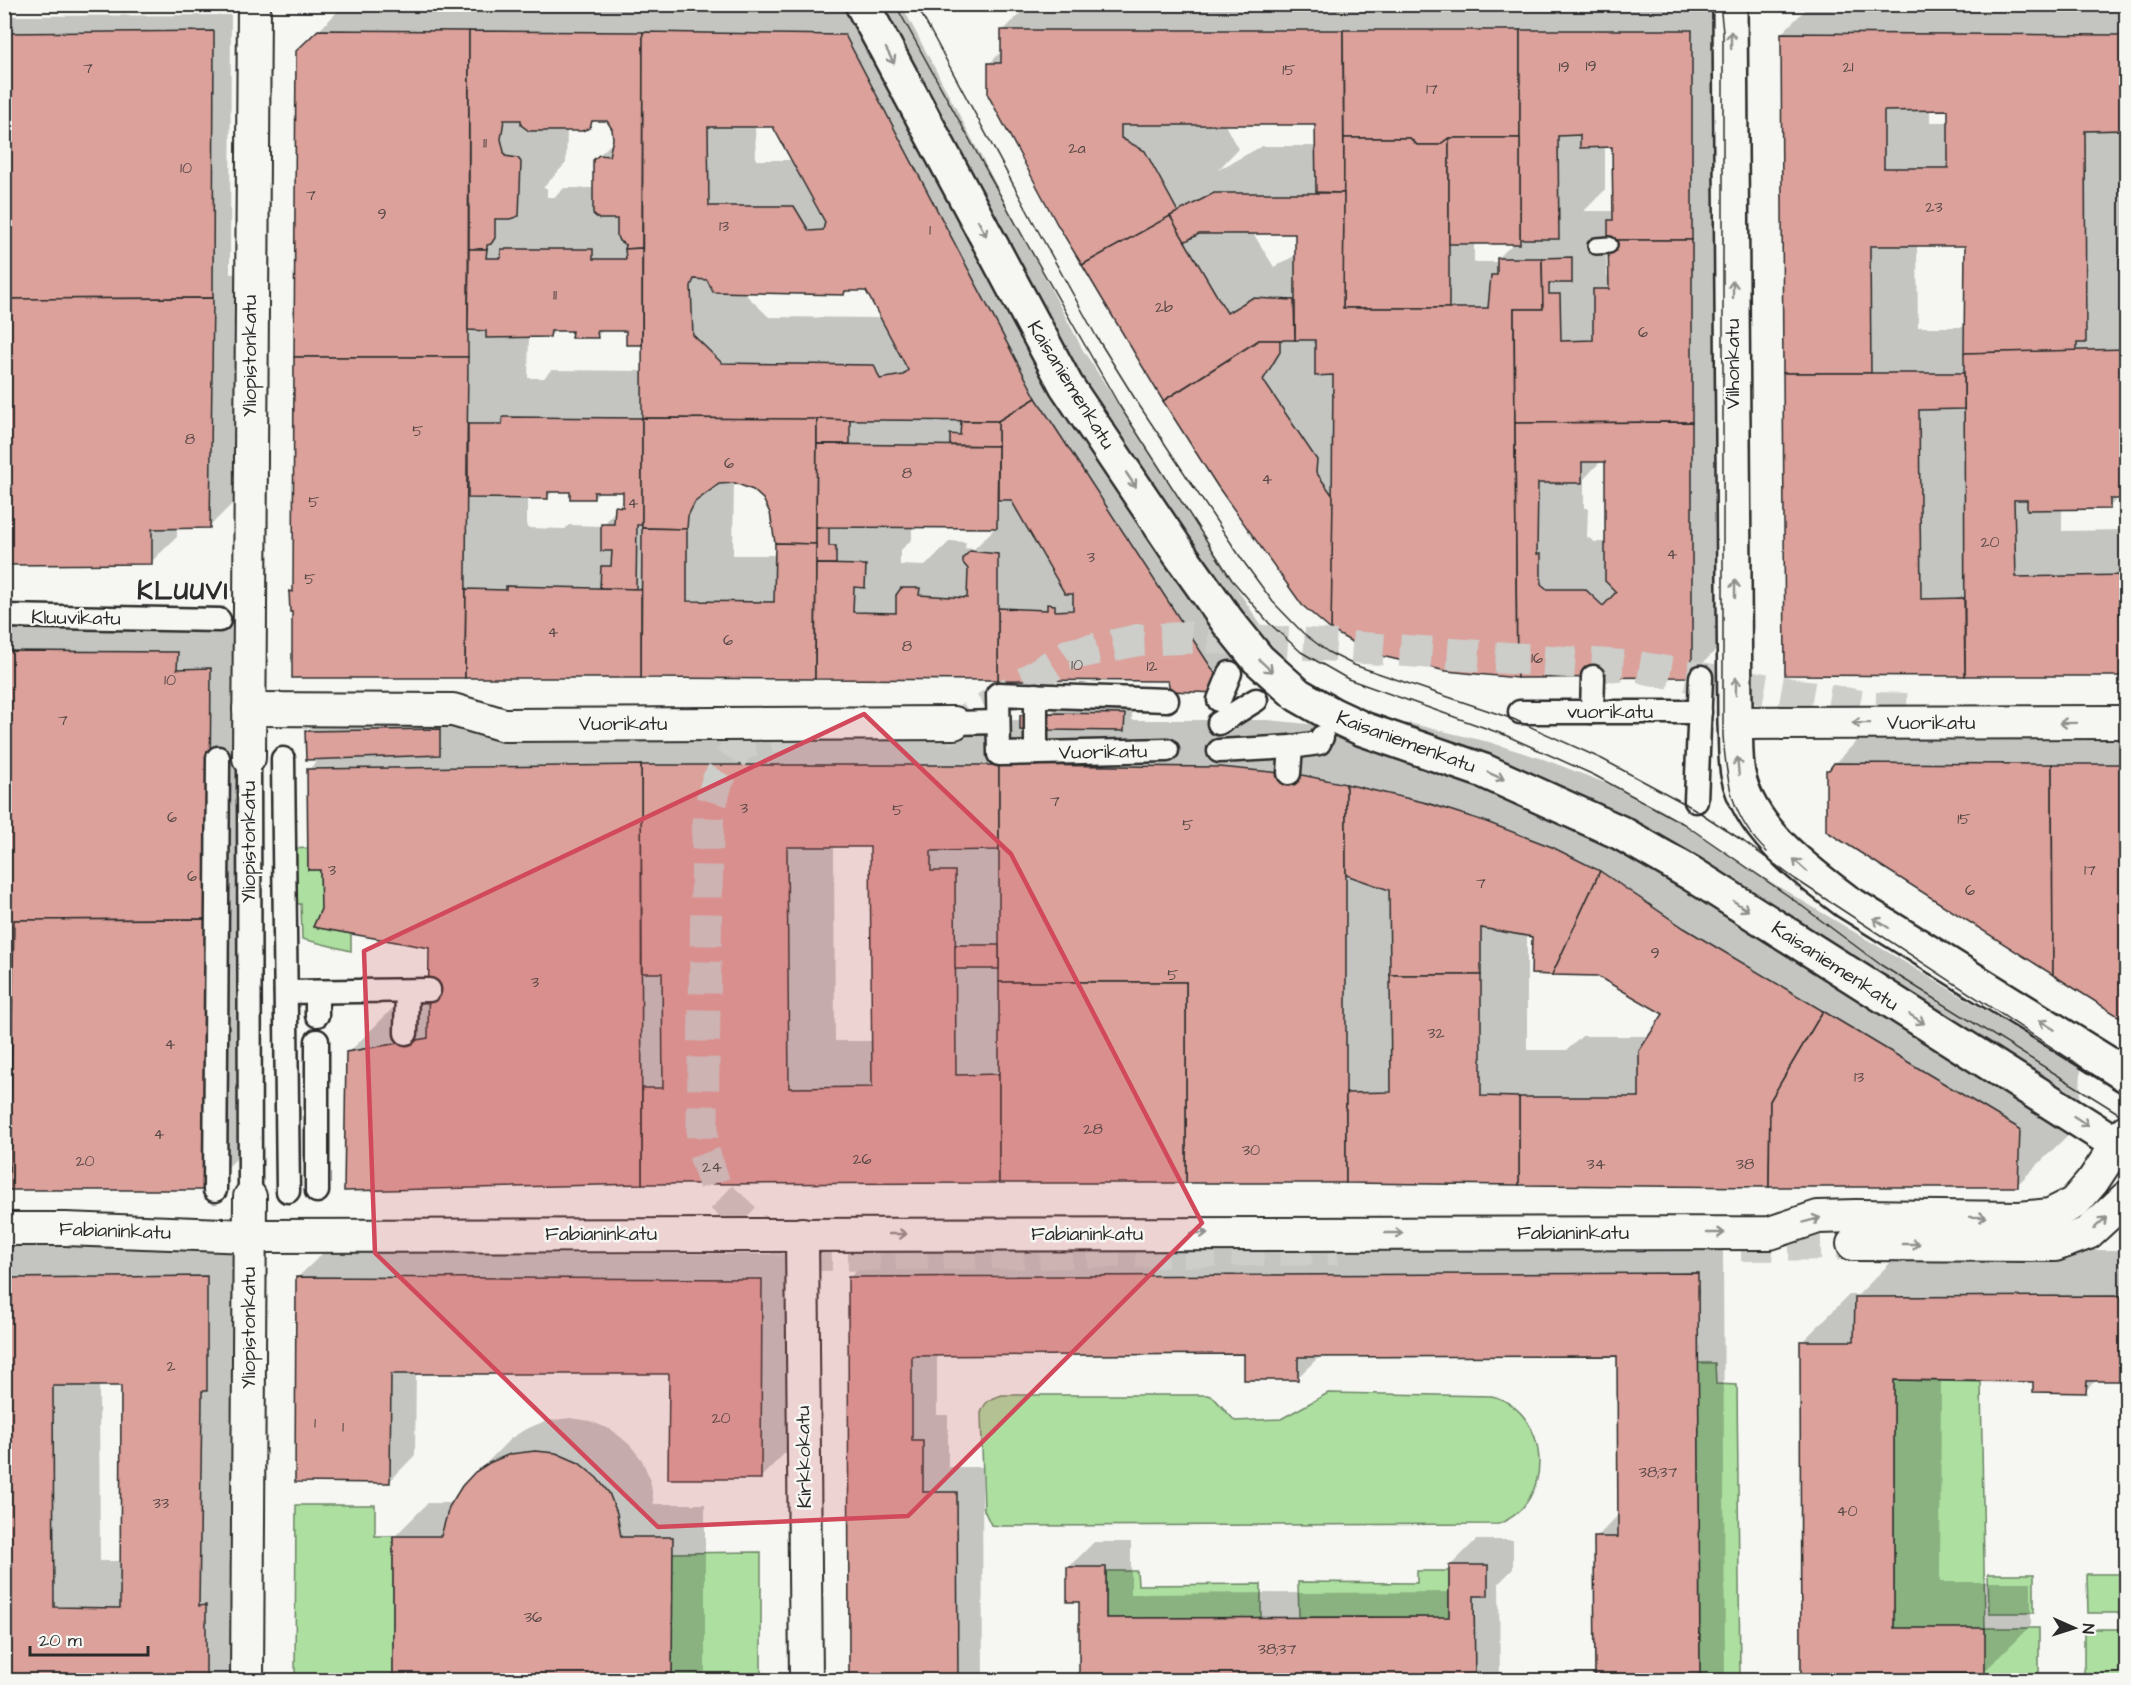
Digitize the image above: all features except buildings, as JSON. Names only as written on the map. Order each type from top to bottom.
[{"type":"main road","name":"Kaisaniemenkatu","points":[[862,4],[1066,385],[1228,622],[1258,659],[1298,696],[1364,729],[1484,771],[1621,833],[1692,874],[1815,954],[2124,1142]]},
{"type":"main road","name":"Vilhonkatu","points":[[1730,4],[1735,723]]},
{"type":"main road","points":[[1735,723],[1738,774],[1749,807],[1780,846],[1803,868],[1846,901],[2127,1075]]},
{"type":"street","name":"Yliopistonkatu","points":[[247,1680],[250,1197],[249,709],[254,4]]},
{"type":"street","name":"Kluuvikatu","points":[[4,616],[219,620]]},
{"type":"street","points":[[1219,700],[1230,673]]},
{"type":"street","points":[[1696,801],[1704,773],[1700,712],[1701,676]]},
{"type":"street","points":[[1592,712],[1593,677]]},
{"type":"street","name":"Vuorikatu","points":[[1167,700],[998,694],[999,754],[1167,750]]},
{"type":"street","points":[[1036,695],[1036,753]]},
{"type":"street","points":[[1219,723],[1256,699]]},
{"type":"street","name":"Vuorikatu","points":[[249,709],[453,710],[504,725],[998,722]]},
{"type":"street","name":"vuorikatu","points":[[1520,712],[1700,712]]},
{"type":"street","name":"Vuorikatu","points":[[1735,723],[2127,722]]},
{"type":"street","points":[[1219,751],[1258,760],[1291,747],[1319,742],[1322,737]]},
{"type":"street","points":[[1289,773],[1291,747]]},
{"type":"street","points":[[215,1190],[218,758]]},
{"type":"street","points":[[283,759],[288,1191]]},
{"type":"street","points":[[286,992],[418,991],[406,1033]]},
{"type":"street","points":[[316,992],[317,1016]]},
{"type":"street","points":[[317,1041],[317,1191]]},
{"type":"street","name":"Fabianinkatu","points":[[4,1229],[249,1236],[1770,1233],[1818,1218],[1856,1216],[2020,1218],[2050,1215],[2074,1203],[2124,1142]]},
{"type":"street","points":[[1853,1244],[2055,1245],[2088,1233],[2127,1198]]},
{"type":"street","name":"Kirkkokatu","points":[[802,1234],[806,1680]]},
{"type":"highlighted area","points":[[864,714],[1011,854],[1202,1223],[908,1516],[658,1527],[375,1253],[364,951]]},
{"type":"green space","points":[[308,848],[308,870],[320,870],[321,909],[313,927],[351,934],[351,951],[302,939],[301,904],[293,904],[292,849]]},
{"type":"green space","points":[[1698,1363],[1715,1363],[1716,1384],[1737,1385],[1740,1678],[1773,1677],[1773,1680],[1700,1680]]},
{"type":"green space","points":[[1894,1380],[1981,1382],[1985,1628],[2039,1628],[2039,1680],[1895,1680],[1895,1674],[1985,1674],[1894,1628]]},
{"type":"green space","points":[[1328,1393],[1492,1396],[1512,1405],[1526,1420],[1535,1438],[1539,1458],[1537,1478],[1530,1497],[1517,1513],[1498,1524],[1001,1526],[991,1525],[984,1510],[981,1413],[988,1401],[1002,1395],[1207,1395],[1213,1397],[1235,1421],[1281,1419]]},
{"type":"green space","points":[[296,1505],[375,1505],[375,1536],[393,1536],[393,1680],[295,1680]]},
{"type":"green space","points":[[761,1552],[761,1680],[672,1680],[672,1553]]},
{"type":"green space","points":[[1106,1571],[1137,1571],[1138,1585],[1261,1584],[1261,1618],[1106,1618]]},
{"type":"green space","points":[[1417,1571],[1449,1571],[1449,1617],[1299,1617],[1298,1582],[1417,1583]]},
{"type":"green space","points":[[1988,1574],[2034,1574],[2034,1613],[1989,1613]]},
{"type":"green space","points":[[2087,1574],[2126,1574],[2126,1613],[2088,1613]]},
{"type":"green space","points":[[2084,1629],[2126,1629],[2126,1680],[2084,1680]]},
{"type":"tunnel","points":[[943,730],[965,721],[1068,655],[1138,640],[1206,637],[1638,667],[1872,708],[1907,709]]},
{"type":"tunnel","points":[[801,732],[739,744],[717,782],[708,815],[702,1147],[718,1194],[756,1229],[816,1255],[1337,1249]]},
{"type":"tunnel","points":[[1741,1245],[1853,1244]]},
{"type":"tram line","points":[[895,4],[1119,405],[1232,580],[1269,623],[1301,652],[1348,679],[1505,735],[1594,775],[1684,824],[1787,895],[1881,965],[2126,1118]]},
{"type":"tram line","points":[[916,4],[1096,336],[1243,561],[1273,602],[1303,633],[1328,652],[1354,665],[1513,719],[1602,759],[1693,808],[1795,879],[2126,1096]]},
{"type":"tram line","points":[[1720,4],[1723,32],[1723,736],[1729,785],[1738,813],[1745,826],[1767,852]]},
{"type":"district","name":"KLUUVI","points":[[183,591]]}]
